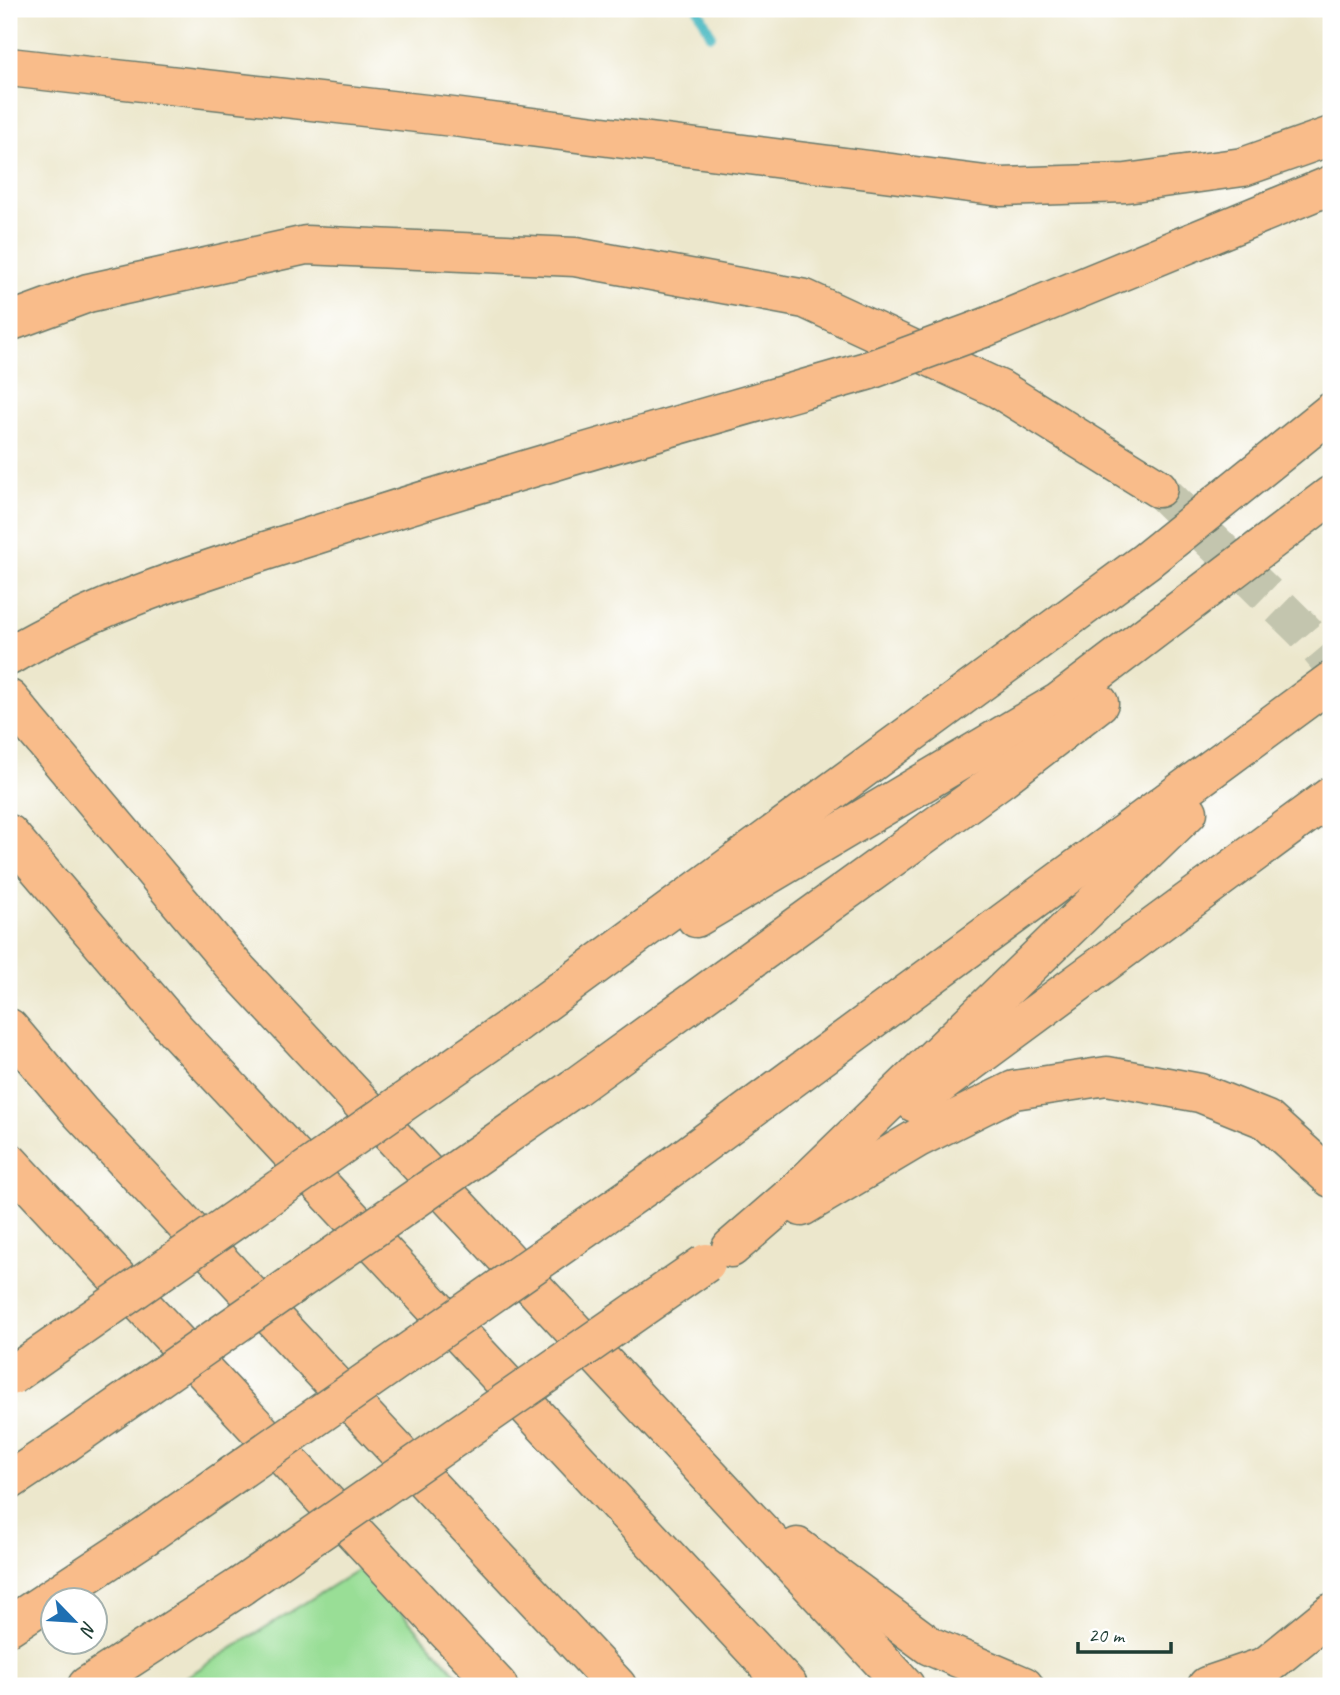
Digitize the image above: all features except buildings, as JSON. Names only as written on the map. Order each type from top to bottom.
[{"type":"highway","points":[[9,67],[453,117],[1001,187],[1126,183],[1243,167],[1331,136]]},
{"type":"highway","points":[[9,656],[61,625],[206,570],[443,494],[870,370],[985,328],[1331,185]]},
{"type":"highway","points":[[9,322],[88,293],[306,245],[575,257],[805,299],[999,389],[1158,488]]},
{"type":"highway","points":[[10,1377],[514,1025],[1146,561],[1331,412]]},
{"type":"highway","points":[[514,1025],[1059,702],[1331,495]]},
{"type":"highway","points":[[9,1481],[574,1088],[1002,778],[1331,525]]},
{"type":"highway","points":[[9,1626],[144,1537],[649,1184],[1317,692]]},
{"type":"highway","points":[[798,1190],[1317,692]]},
{"type":"highway","points":[[9,699],[233,965],[905,1686]]},
{"type":"highway","points":[[719,1255],[798,1190],[1331,796]]},
{"type":"highway","points":[[9,834],[174,1028],[788,1686]]},
{"type":"highway","points":[[9,1028],[80,1112],[617,1686]]},
{"type":"highway","points":[[87,1686],[241,1586],[719,1255],[918,1138],[1014,1090],[1107,1076],[1200,1093],[1267,1120],[1331,1178]]},
{"type":"highway","points":[[9,1161],[498,1686]]},
{"type":"highway","points":[[740,1509],[826,1566],[930,1646],[1024,1686]]},
{"type":"highway","points":[[365,1546],[377,1578],[463,1686]]},
{"type":"highway","points":[[127,1686],[241,1586]]},
{"type":"highway","points":[[1207,1686],[1266,1666],[1331,1613]]},
{"type":"green space","points":[[362,1567],[467,1686],[172,1686]]},
{"type":"waterway","points":[[698,9],[711,35]]},
{"type":"tunnel","points":[[1158,488],[1305,632],[1331,663]]}]
